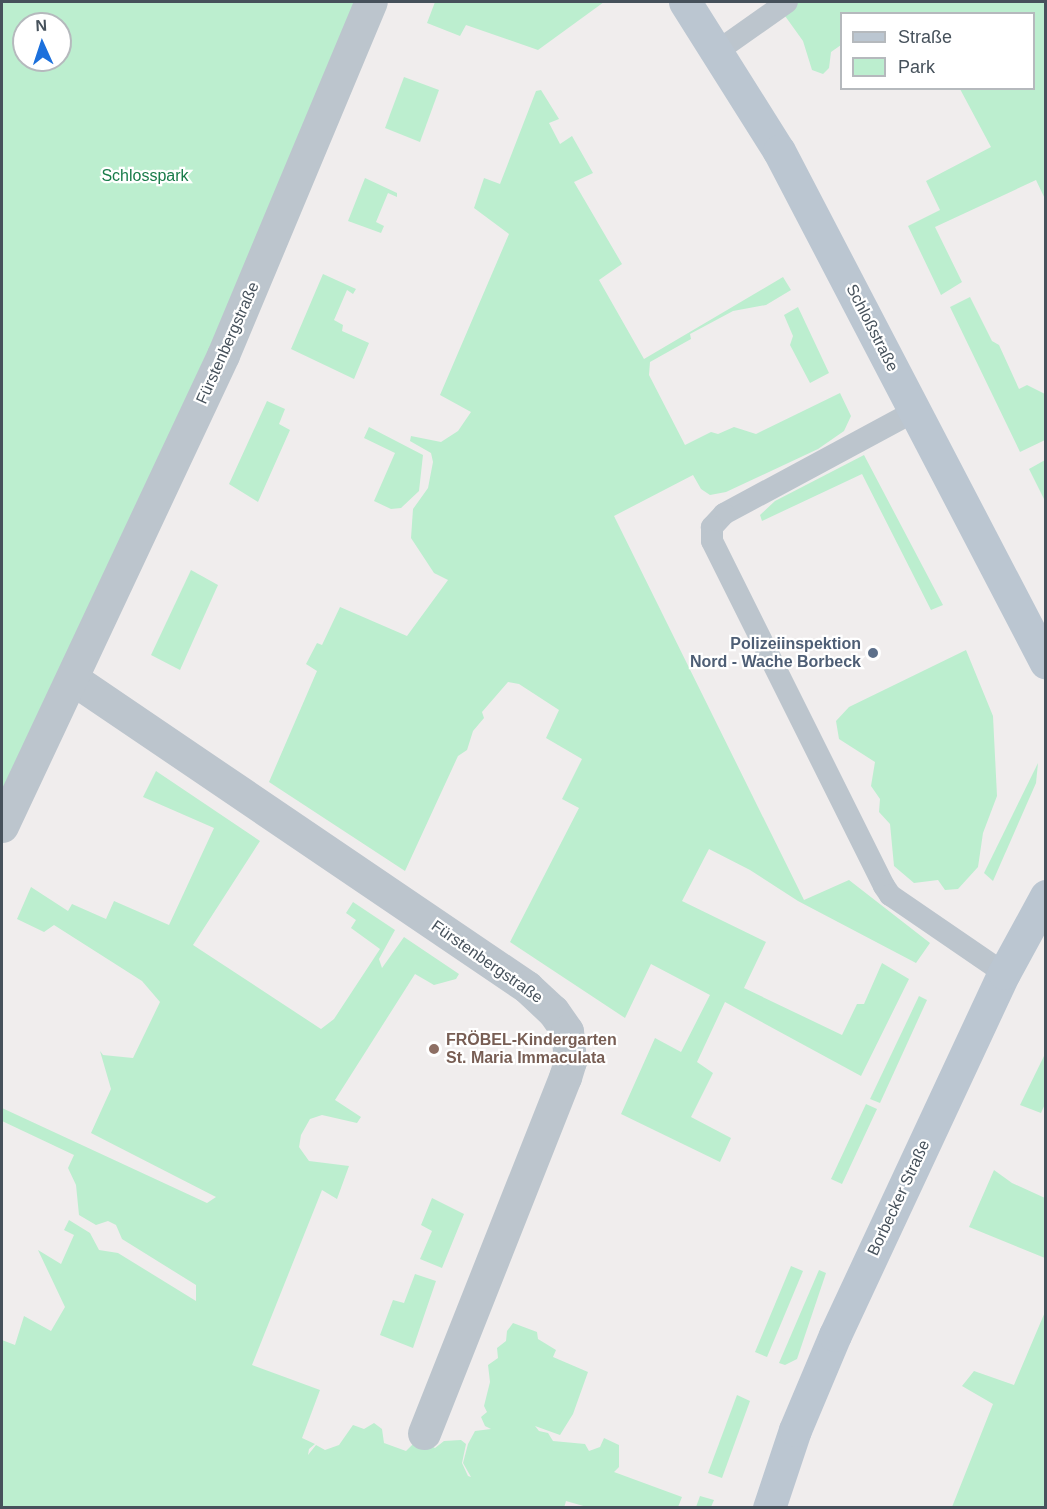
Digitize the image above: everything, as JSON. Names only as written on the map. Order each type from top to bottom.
[{"type":"street","name":"Fürstenbergstraße","points":[[2,826],[224,355],[371,2]]},
{"type":"street","name":"Schloßstraße","points":[[685,2],[719,50],[785,161],[1046,663]]},
{"type":"street","name":"Fürstenbergstraße","points":[[73,679],[527,987],[553,1011],[567,1031],[570,1061],[565,1077],[424,1433]]},
{"type":"street","name":"Borbecker Straße","points":[[769,1508],[795,1430],[835,1335],[1004,973],[1046,896]]},
{"type":"lane","points":[[719,50],[787,2]]},
{"type":"lane","points":[[915,411],[724,514],[712,527],[712,541],[890,895],[1004,973]]},
{"type":"green space","name":"Schlosspark","points":[[2,2],[371,2],[2,826]]},
{"type":"green space","points":[[435,2],[604,2],[538,50],[466,25],[460,36],[427,23]]},
{"type":"green space","points":[[775,2],[1045,2],[1045,199],[1036,180],[935,227],[962,282],[941,295],[908,226],[940,210],[926,181],[991,147],[961,90],[1035,90],[1035,12],[840,12],[840,46],[831,52],[829,68],[823,74],[812,70],[803,41]]},
{"type":"green space","points":[[404,77],[439,90],[420,142],[385,128]]},
{"type":"green space","points":[[541,90],[559,119],[549,123],[560,144],[572,136],[593,173],[574,182],[622,264],[599,280],[644,359],[783,277],[791,290],[766,305],[733,311],[690,334],[691,339],[650,362],[649,375],[685,445],[711,432],[718,434],[734,427],[756,434],[840,393],[851,416],[844,431],[818,449],[726,492],[710,495],[701,489],[693,475],[614,516],[804,900],[849,880],[930,943],[916,963],[798,901],[750,870],[709,849],[682,901],[766,942],[744,988],[842,1035],[857,1004],[864,1004],[882,963],[909,979],[861,1076],[725,1002],[697,1062],[713,1073],[691,1117],[731,1138],[720,1162],[621,1114],[655,1038],[681,1052],[710,995],[651,964],[625,1018],[510,942],[579,808],[562,799],[582,759],[546,738],[559,710],[519,684],[508,682],[482,712],[484,718],[473,731],[467,750],[458,756],[405,871],[269,782],[317,671],[306,664],[317,643],[322,645],[340,607],[407,636],[448,580],[434,573],[411,538],[413,509],[428,488],[433,462],[431,453],[410,441],[411,436],[441,442],[458,431],[471,412],[440,395],[509,234],[474,208],[484,178],[500,184],[536,91]]},
{"type":"green space","points":[[365,178],[397,193],[397,197],[388,193],[376,222],[384,226],[381,233],[348,221]]},
{"type":"green space","points":[[323,274],[356,289],[353,294],[347,290],[334,320],[343,325],[342,331],[369,343],[354,379],[291,349]]},
{"type":"green space","points":[[970,297],[992,341],[999,345],[1019,389],[1027,385],[1045,394],[1045,440],[1020,452],[950,307]]},
{"type":"green space","points":[[798,307],[829,373],[810,383],[790,345],[793,336],[784,315]]},
{"type":"green space","points":[[267,401],[285,409],[279,424],[290,430],[258,502],[229,484]]},
{"type":"green space","points":[[369,427],[423,455],[419,491],[401,508],[391,509],[374,501],[395,453],[364,438]]},
{"type":"green space","points":[[864,455],[943,605],[931,610],[862,474],[762,521],[760,515],[775,501]]},
{"type":"green space","points":[[1045,460],[1045,501],[1029,469]]},
{"type":"green space","points":[[191,570],[218,585],[180,670],[151,655]]},
{"type":"green space","points":[[966,650],[993,716],[997,796],[983,833],[978,867],[958,889],[945,890],[938,880],[914,883],[894,866],[890,824],[879,812],[880,799],[871,786],[875,762],[839,739],[836,721],[849,707]]},
{"type":"green space","points":[[1038,763],[1036,783],[993,881],[984,873]]},
{"type":"green space","points":[[156,771],[260,841],[193,945],[321,1029],[334,1019],[380,949],[351,928],[356,920],[346,913],[353,902],[395,930],[379,959],[382,968],[404,937],[459,974],[456,979],[434,985],[415,974],[335,1100],[361,1117],[357,1123],[322,1115],[310,1119],[301,1135],[299,1147],[309,1161],[349,1166],[337,1199],[322,1190],[252,1365],[320,1390],[302,1438],[315,1444],[309,1449],[308,1455],[316,1445],[325,1450],[339,1445],[353,1425],[364,1429],[374,1423],[382,1429],[384,1443],[406,1451],[418,1439],[435,1448],[444,1441],[461,1440],[466,1444],[462,1463],[468,1476],[471,1477],[463,1463],[468,1444],[475,1431],[491,1429],[485,1426],[481,1417],[487,1412],[484,1406],[490,1382],[488,1365],[498,1358],[497,1348],[506,1341],[507,1331],[513,1323],[537,1332],[538,1339],[556,1350],[553,1357],[588,1372],[573,1414],[560,1435],[535,1426],[539,1431],[548,1433],[553,1441],[585,1444],[589,1451],[600,1447],[604,1438],[619,1445],[619,1467],[614,1472],[682,1497],[678,1507],[587,1507],[566,1501],[564,1508],[2,1507],[2,1340],[15,1345],[24,1316],[51,1331],[65,1307],[38,1250],[61,1264],[74,1235],[64,1230],[69,1220],[90,1233],[99,1250],[118,1253],[196,1301],[196,1285],[122,1239],[116,1225],[108,1221],[96,1225],[79,1215],[76,1185],[68,1168],[74,1155],[2,1121],[2,1108],[207,1203],[216,1197],[91,1133],[111,1089],[100,1051],[103,1055],[133,1058],[160,1002],[142,981],[54,925],[44,932],[17,919],[31,887],[68,911],[72,904],[106,919],[114,901],[169,925],[214,828],[143,797]]},
{"type":"green space","points":[[919,996],[927,1000],[880,1103],[870,1099]]},
{"type":"green space","points":[[1045,1054],[1045,1104],[1041,1113],[1020,1105]]},
{"type":"green space","points":[[866,1104],[877,1109],[842,1184],[831,1179]]},
{"type":"green space","points":[[994,1170],[1012,1183],[1045,1198],[1045,1258],[969,1227]]},
{"type":"green space","points":[[432,1198],[464,1214],[442,1268],[420,1259],[432,1231],[421,1225]]},
{"type":"green space","points":[[791,1266],[803,1271],[767,1357],[755,1352]]},
{"type":"green space","points":[[819,1270],[826,1273],[797,1359],[785,1365],[779,1363]]},
{"type":"green space","points":[[415,1274],[436,1281],[413,1348],[380,1335],[393,1300],[404,1303]]},
{"type":"green space","points":[[1045,1312],[1045,1507],[952,1507],[993,1404],[962,1386],[974,1371],[1014,1385]]},
{"type":"green space","points":[[737,1395],[750,1401],[722,1478],[708,1473]]},
{"type":"green space","points":[[700,1496],[714,1500],[711,1507],[696,1507]]},
{"type":"place","name":"Polizeiinspektion Nord - Wache Borbeck","points":[[873,653]]},
{"type":"place","name":"FRÖBEL-Kindergarten St. Maria Immaculata","points":[[434,1049]]}]
